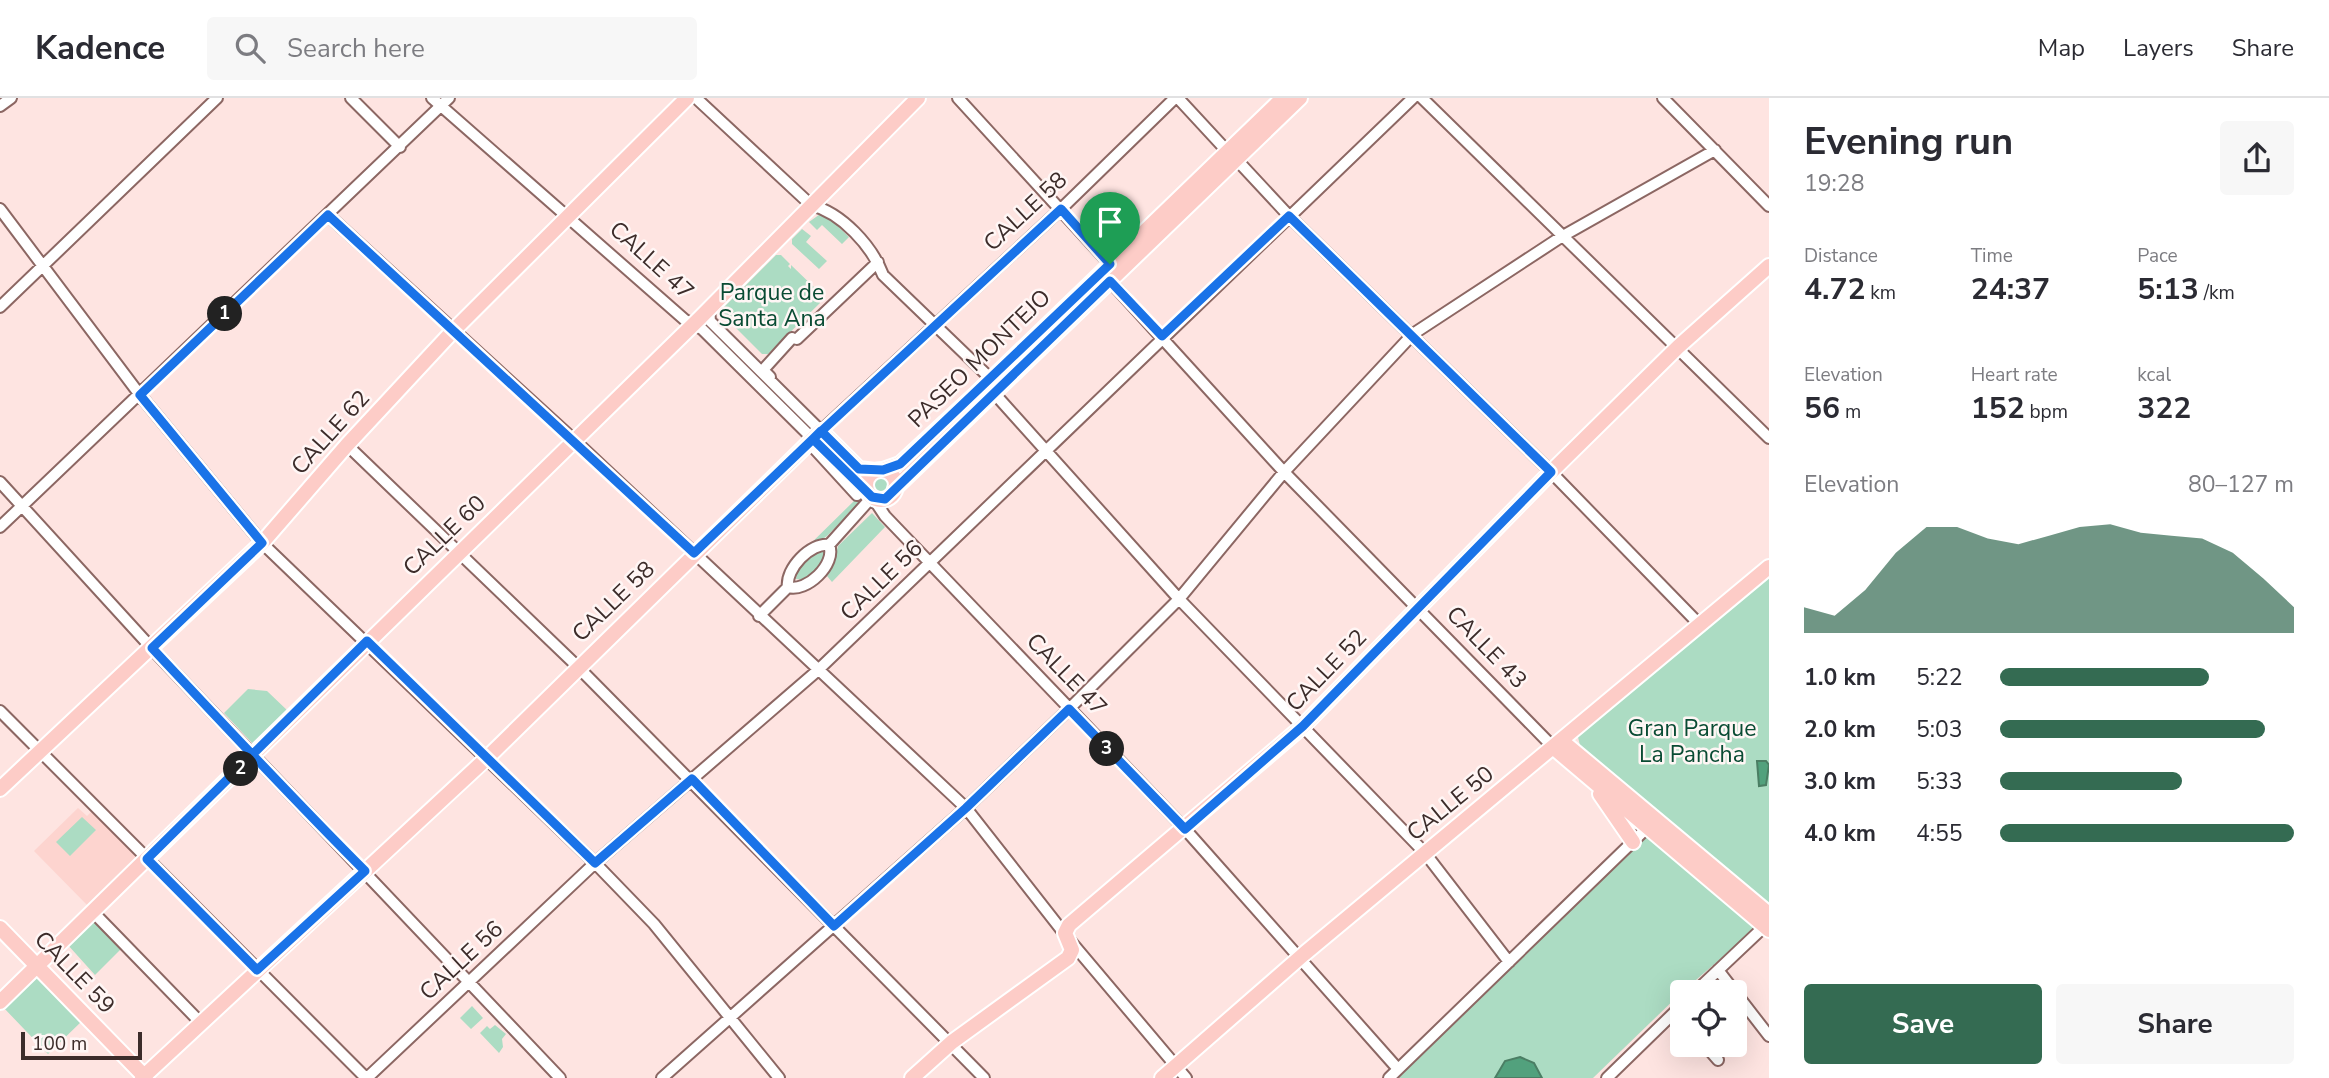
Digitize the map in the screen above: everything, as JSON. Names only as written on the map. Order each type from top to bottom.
[{"type":"main road","name":"CALLE 62","points":[[0,789],[39,751],[156,652],[262,543],[347,445],[453,331],[687,98]]},
{"type":"main road","name":"CALLE 60","points":[[0,1002],[256,758],[368,642],[575,439],[687,322],[714,312],[809,206],[918,98]]},
{"type":"main road","name":"PASEO MONTEJO","points":[[879,470],[900,464],[992,386],[1110,264],[1232,155],[1283,98]]},
{"type":"main road","points":[[895,488],[894,479],[879,470],[867,479],[867,495],[885,499],[992,386],[1110,281],[1232,155],[1300,98]]},
{"type":"main road","name":"CALLE 52","points":[[912,1078],[952,1042],[1068,958],[1072,950],[1065,930],[1069,925],[1184,831],[1303,726],[1551,472],[1678,347],[1769,266]]},
{"type":"main road","name":"CALLE 47","points":[[812,436],[859,469],[879,470]]},
{"type":"main road","name":"CALLE 47","points":[[812,436],[867,495]]},
{"type":"main road","name":"CALLE 58","points":[[144,1077],[488,757],[812,436]]},
{"type":"main road","name":"CALLE 50","points":[[1162,1078],[1424,853],[1769,567]]},
{"type":"main road","name":"CALLE 43","points":[[1558,744],[1589,778],[1652,824]]},
{"type":"main road","name":"CALLE 43","points":[[1558,744],[1768,923]]},
{"type":"main road","points":[[1589,778],[1633,842]]},
{"type":"main road","name":"CALLE 59","points":[[0,928],[144,1077]]},
{"type":"street","points":[[0,106],[11,98]]},
{"type":"street","points":[[0,307],[217,98]]},
{"type":"street","points":[[351,98],[400,147]]},
{"type":"street","name":"CALLE 47","points":[[432,98],[440,108],[569,216],[687,322],[702,330],[797,415]]},
{"type":"street","points":[[0,527],[449,98]]},
{"type":"street","points":[[696,98],[809,206]]},
{"type":"street","points":[[958,98],[1110,264]]},
{"type":"street","points":[[1177,98],[1289,216],[1413,334],[1700,625]]},
{"type":"street","name":"CALLE 58","points":[[812,436],[936,325],[1177,98]]},
{"type":"street","name":"CALLE 56","points":[[366,1078],[595,863],[934,569],[1047,450],[1162,336],[1413,98]]},
{"type":"street","points":[[1422,98],[1769,438]]},
{"type":"street","points":[[1663,98],[1769,206]]},
{"type":"street","points":[[662,1078],[966,808],[1069,710],[1179,599],[1284,472],[1413,334],[1561,237],[1715,150]]},
{"type":"street","points":[[687,322],[802,207],[827,209],[874,252],[883,275],[936,325],[992,386],[1179,599],[1424,853],[1509,962]]},
{"type":"street","points":[[0,209],[140,395],[262,543],[488,757],[654,924],[732,1016],[779,1078]]},
{"type":"street","points":[[328,215],[575,439],[817,671],[966,808],[1067,937],[1186,1078]]},
{"type":"street","points":[[812,436],[763,370],[878,262]]},
{"type":"street","name":"CALLE 43","points":[[1110,281],[1284,472],[1417,608],[1558,744]]},
{"type":"street","name":"CALLE 47","points":[[714,312],[710,321],[797,415],[812,436]]},
{"type":"street","points":[[575,439],[686,335],[695,333],[803,436],[812,436]]},
{"type":"street","points":[[347,445],[692,779],[834,926],[952,1042],[984,1078]]},
{"type":"street","points":[[0,482],[21,508],[156,652],[470,980],[560,1078]]},
{"type":"street","points":[[788,587],[798,588],[816,576],[828,560],[829,545],[867,495]]},
{"type":"street","name":"CALLE 47","points":[[867,495],[1302,958],[1394,1063]]},
{"type":"street","points":[[759,616],[788,587],[788,576],[798,562],[818,546],[829,545]]},
{"type":"street","points":[[156,652],[254,749],[368,642]]},
{"type":"street","points":[[37,967],[147,860],[248,754],[156,652]]},
{"type":"street","points":[[0,711],[366,1078]]},
{"type":"street","points":[[1389,1078],[1394,1063],[1509,962],[1652,824]]},
{"type":"street","points":[[95,913],[201,1023]]},
{"type":"street","points":[[1708,980],[1768,923]]},
{"type":"street","points":[[1718,970],[1769,1036]]},
{"type":"street","points":[[1607,1078],[1670,1020]]},
{"type":"shaded area","points":[[1757,761],[1766,761],[1769,765],[1766,785],[1759,786]]},
{"type":"shaded area","points":[[78,808],[87,816],[92,811],[135,855],[135,863],[90,908],[34,851]]},
{"type":"shaded area","points":[[1520,1057],[1534,1063],[1542,1078],[1495,1078],[1505,1061]]},
{"type":"green space","points":[[823,212],[849,237],[842,244],[822,225],[817,230],[809,222]]},
{"type":"green space","points":[[802,229],[811,236],[806,242],[827,261],[819,269],[792,244],[792,239]]},
{"type":"green space","name":"Parque de Santa Ana","points":[[776,255],[781,255],[791,269],[791,265],[819,292],[820,303],[768,354],[762,354],[723,315],[723,308]]},
{"type":"green space","points":[[881,475],[888,478],[891,485],[888,492],[881,495],[874,492],[871,485],[874,478]]},
{"type":"green space","points":[[857,498],[861,502],[827,536],[798,556]]},
{"type":"green space","points":[[872,513],[885,527],[832,582],[827,576],[833,567],[838,546]]},
{"type":"green space","points":[[820,550],[824,552],[824,556],[819,568],[804,580],[796,579],[797,569],[811,554]]},
{"type":"green space","name":"Gran Parque La Pancha","points":[[1769,572],[1769,917],[1696,980],[1670,980],[1670,1004],[1593,1078],[1395,1078],[1662,819],[1581,750],[1578,737]]},
{"type":"green space","points":[[248,689],[267,691],[289,712],[258,744],[253,744],[224,713]]},
{"type":"green space","points":[[82,817],[96,830],[70,856],[56,842]]},
{"type":"green space","points":[[93,918],[122,948],[95,975],[67,944]]},
{"type":"green space","points":[[34,974],[83,1020],[48,1054],[2,1006]]},
{"type":"green space","points":[[472,1006],[483,1018],[471,1029],[460,1018]]},
{"type":"green space","points":[[495,1025],[506,1034],[499,1053],[480,1033],[487,1026],[490,1029]]},
{"type":"route","points":[[1110,264],[900,464],[891,469],[875,471],[859,469],[821,431],[694,553],[328,215],[140,395],[262,543],[152,648],[222,723],[254,756],[365,871],[257,970],[147,859],[254,756],[367,641],[595,863],[692,779],[834,926],[966,808],[1069,709],[1185,829],[1303,726],[1551,472],[1413,334],[1289,216],[1162,336],[1110,281],[885,499],[872,497],[813,439],[1061,209],[1110,264]]}]
